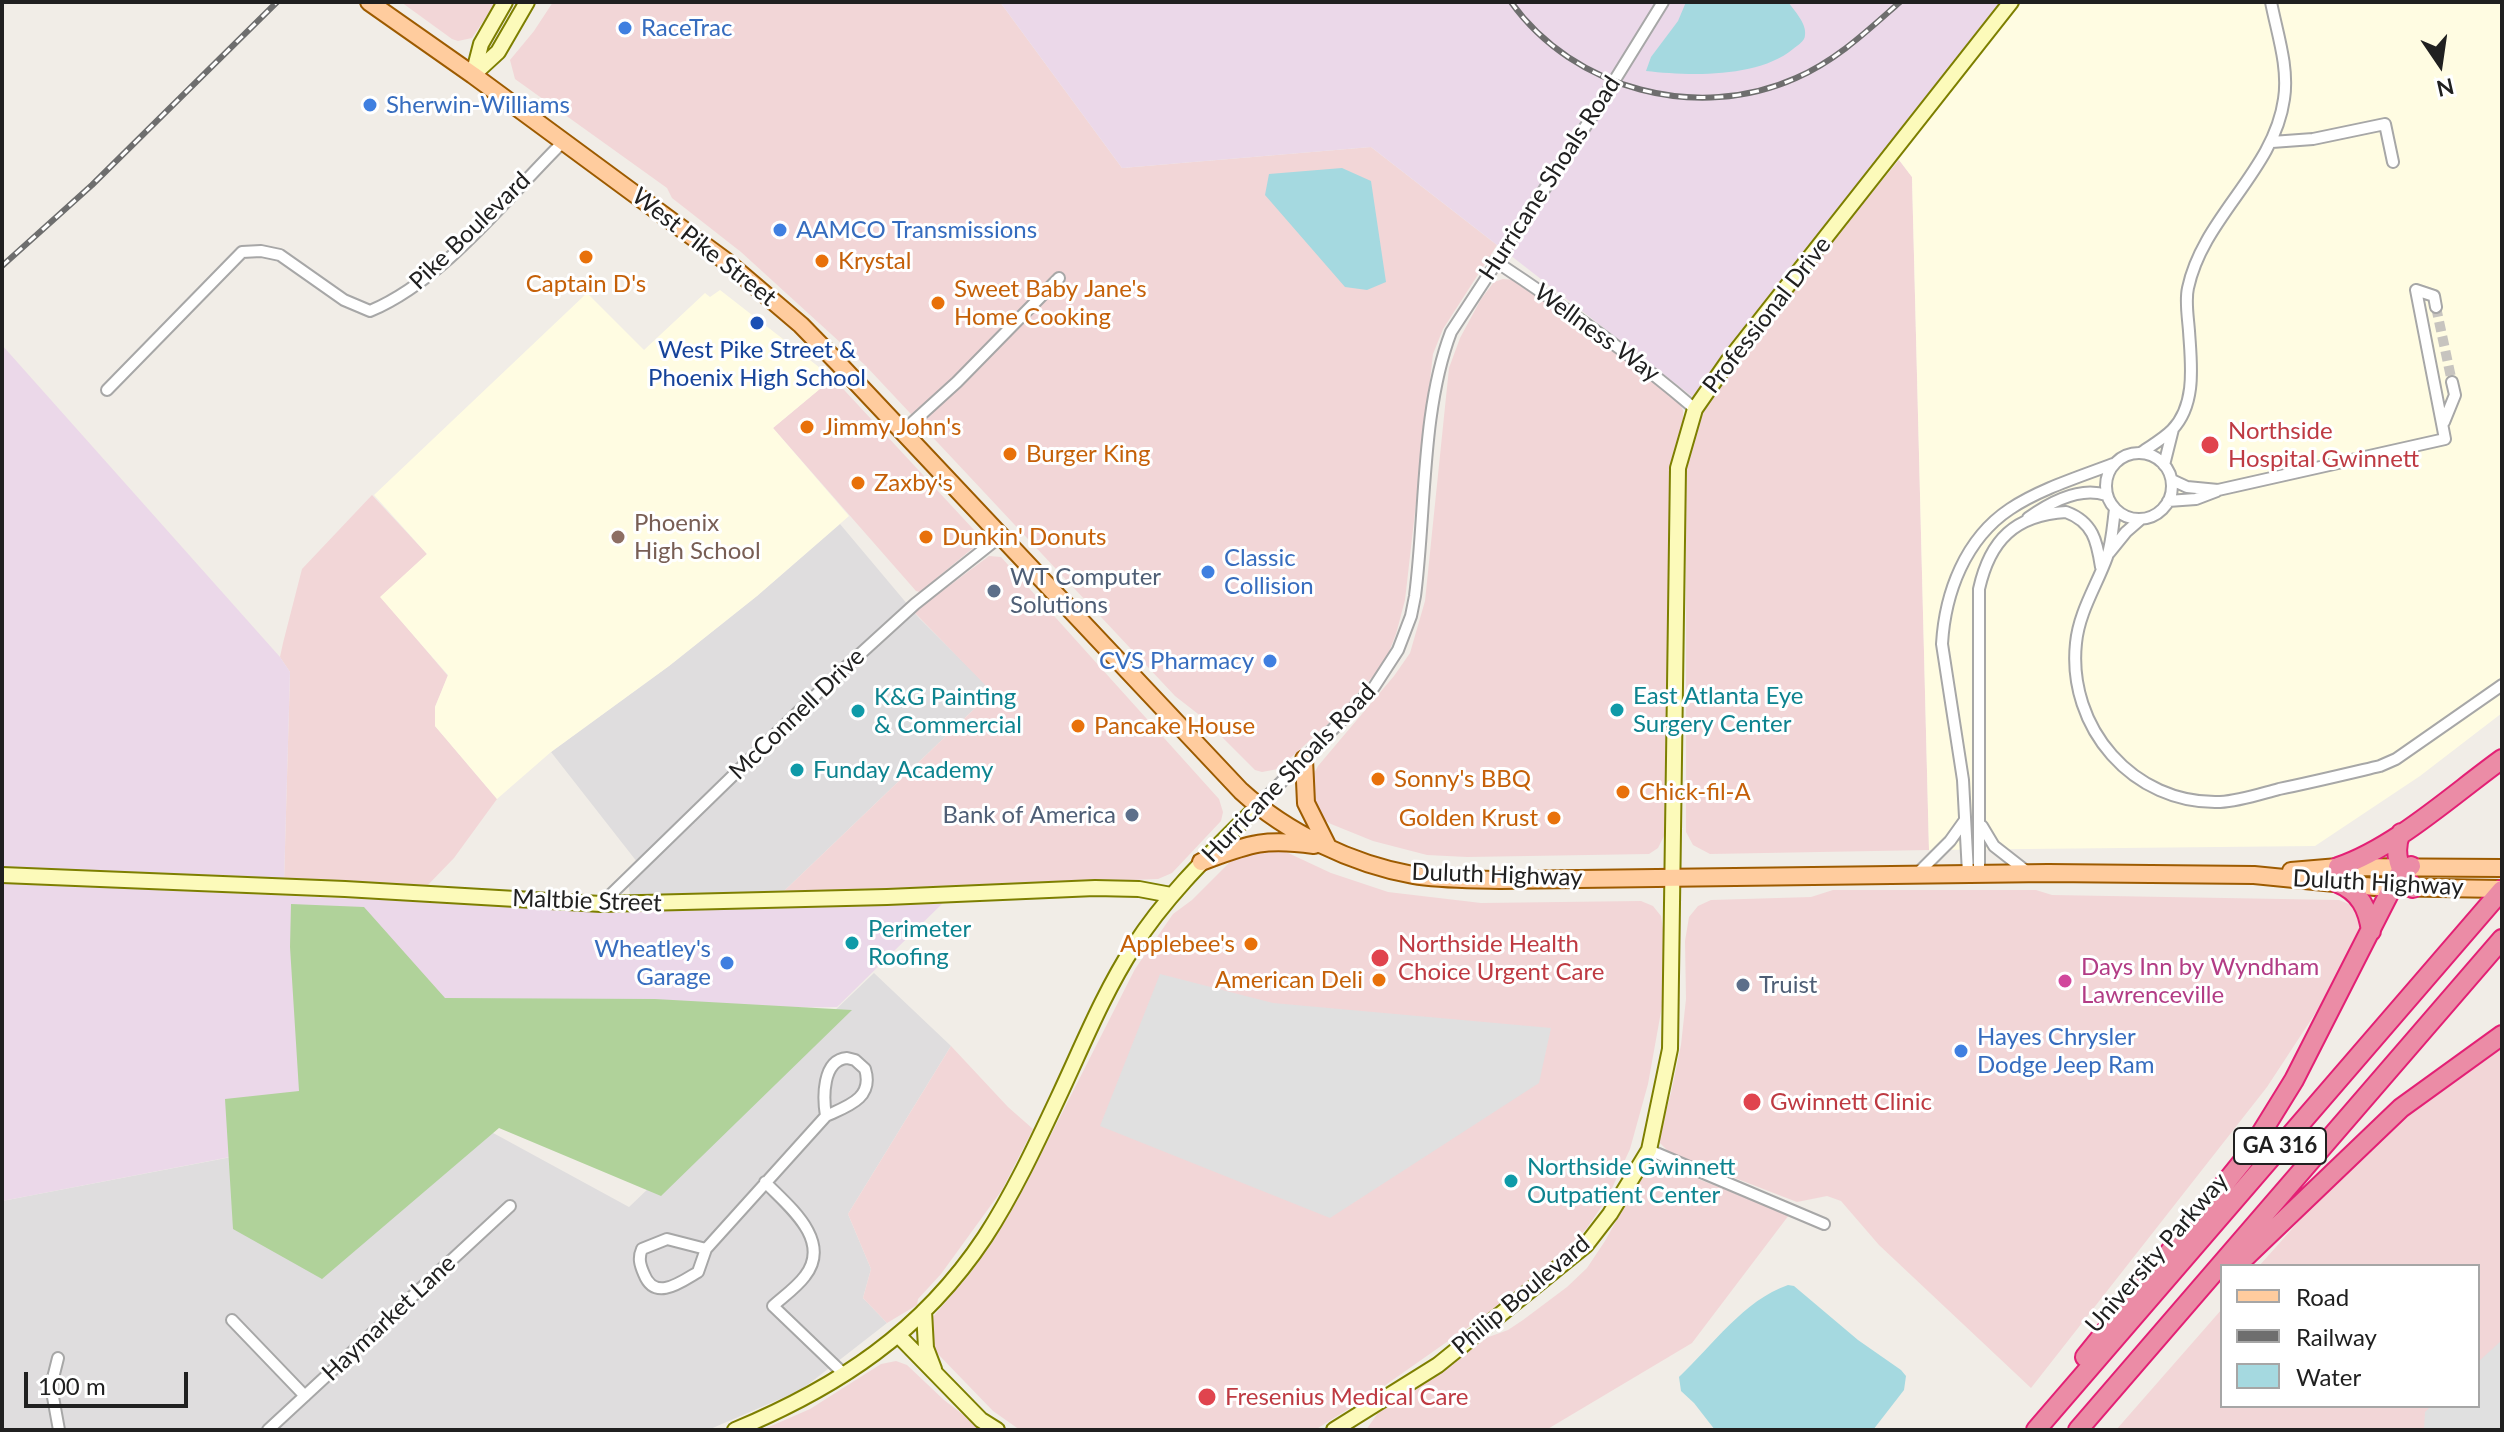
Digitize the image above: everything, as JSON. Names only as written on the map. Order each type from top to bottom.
[{"type":"highway","points":[[2371,931],[2360,898],[2338,875],[2502,759]]},
{"type":"highway","points":[[2401,833],[2396,845],[2402,873],[2413,888]]},
{"type":"highway","points":[[2059,1403],[2103,1332],[2247,1156],[2294,1080],[2402,873]]},
{"type":"highway","name":"University Parkway","points":[[2036,1430],[2502,889]]},
{"type":"highway","name":"GA 316","points":[[2221,1264],[2502,939]]},
{"type":"highway","points":[[2238,1264],[2401,1108],[2502,1035]]},
{"type":"highway","name":"GA 316","points":[[2078,1430],[2220,1265]]},
{"type":"highway","points":[[2158,1337],[2220,1281]]},
{"type":"main road","name":"West Pike Street","points":[[369,2],[680,226],[772,299],[809,333],[1002,535]]},
{"type":"main road","name":"Duluth Highway","points":[[1002,535],[1258,806],[1328,847],[1376,865],[1437,878],[1505,880],[1974,873],[2338,875],[2502,868]]},
{"type":"main road","points":[[1304,759],[1306,803],[1328,847]]},
{"type":"main road","points":[[1201,862],[1260,842],[1328,847]]},
{"type":"main road","name":"Duluth Highway","points":[[2413,888],[2502,889]]},
{"type":"street","points":[[473,75],[481,44],[505,2]]},
{"type":"street","points":[[473,75],[498,52],[527,2]]},
{"type":"street","name":"Hurricane Shoals Road","points":[[735,1430],[812,1395],[845,1375],[924,1311],[970,1258],[998,1215],[1132,949],[1171,895],[1374,687],[1392,660],[1405,633],[1417,576],[1438,372],[1451,332],[1663,2]]},
{"type":"street","name":"Professional Drive","points":[[1673,877],[1678,468],[1695,409],[1729,360],[2011,2]]},
{"type":"street","points":[[2164,465],[2173,429],[2187,404],[2191,384],[2187,289],[2202,247],[2272,142],[2285,96],[2284,69],[2271,2]]},
{"type":"street","points":[[2272,142],[2313,139],[2385,124],[2393,162]]},
{"type":"street","name":"Pike Boulevard","points":[[107,390],[242,252],[261,251],[280,255],[344,300],[370,311],[394,301],[456,251],[564,141]]},
{"type":"street","name":"Wellness Way","points":[[1495,261],[1569,310],[1652,372],[1695,409]]},
{"type":"street","points":[[903,431],[957,382],[1059,278]]},
{"type":"street","points":[[2168,501],[2196,499],[2218,490],[2445,439],[2416,290],[2434,296],[2436,307]]},
{"type":"street","points":[[2443,424],[2455,395],[2452,382]]},
{"type":"street","points":[[1974,873],[1959,740],[1942,644],[1944,623],[1957,576],[1975,543],[1992,523],[2011,508],[2113,464],[2121,457],[2142,452],[2173,429]]},
{"type":"street","points":[[2142,452],[2153,455],[2164,465],[2172,480],[2187,487],[2218,490]]},
{"type":"street","points":[[2113,464],[2105,484],[2106,495],[2115,509],[2130,518],[2141,519]]},
{"type":"street","points":[[2108,554],[2141,519],[2162,510],[2168,501],[2172,480]]},
{"type":"street","points":[[1974,873],[1979,817],[1979,589],[1990,553],[2020,524],[2050,505],[2079,493],[2106,495]]},
{"type":"street","points":[[2115,509],[2108,554],[2076,640],[2075,661],[2085,711],[2092,729],[2118,764],[2137,778],[2177,797],[2220,802],[2380,766],[2396,759],[2502,685]]},
{"type":"street","points":[[2020,524],[2057,513],[2074,515],[2089,526],[2097,540],[2102,569]]},
{"type":"street","name":"McConnell Drive","points":[[601,904],[825,686],[915,604],[1002,535]]},
{"type":"street","points":[[1979,817],[1984,832],[1994,846],[2029,873]]},
{"type":"street","points":[[1917,874],[1950,841],[1966,818]]},
{"type":"street","name":"Maltbie Street","points":[[2,875],[345,889],[601,904],[872,898],[1095,888],[1139,889],[1171,895]]},
{"type":"street","name":"Philip Boulevard","points":[[1343,1428],[1438,1365],[1586,1245],[1610,1214],[1649,1150],[1670,1049],[1673,877]]},
{"type":"street","points":[[706,1249],[667,1239],[642,1249],[639,1257],[647,1282],[666,1289],[698,1272],[706,1249],[826,1116],[861,1099],[868,1087],[865,1069],[855,1060],[840,1059],[832,1066],[823,1097],[826,1116]]},
{"type":"street","points":[[1649,1150],[1824,1224]]},
{"type":"street","points":[[765,1182],[808,1229],[814,1250],[806,1276],[773,1306],[845,1375]]},
{"type":"street","name":"Haymarket Lane","points":[[268,1430],[510,1206]]},
{"type":"street","points":[[924,1311],[926,1348],[937,1377]]},
{"type":"street","points":[[232,1320],[305,1396]]},
{"type":"street","points":[[898,1335],[981,1420],[997,1430]]},
{"type":"street","points":[[58,1358],[51,1386],[59,1430]]},
{"type":"shaded area","points":[[401,2],[496,2],[472,38],[458,41]]},
{"type":"shaded area","points":[[553,2],[1000,2],[1122,168],[1371,147],[1497,245],[1443,329],[1433,354],[1405,600],[1387,657],[1374,675],[1336,717],[1278,769],[1255,770],[1202,717],[1175,696],[865,365],[741,252],[672,198],[667,188],[515,79],[510,60]]},
{"type":"shaded area","points":[[1000,2],[2000,2],[1694,398],[1371,147],[1122,168]]},
{"type":"shaded area","name":"Northside Hospital Gwinnett","points":[[2000,2],[2502,2],[2502,713],[2420,776],[2315,846],[1929,850],[1912,177],[1890,148]]},
{"type":"shaded area","points":[[1899,160],[1912,177],[1929,850],[1710,854],[1693,845],[1686,832],[1686,464],[1692,437],[1708,401],[1821,254]]},
{"type":"shaded area","points":[[1514,280],[1556,308],[1679,402],[1683,410],[1674,454],[1672,661],[1666,683],[1666,832],[1658,848],[1649,854],[1427,855],[1373,841],[1331,824],[1321,818],[1313,804],[1311,779],[1318,766],[1410,653],[1425,601],[1449,368],[1460,338],[1481,299],[1494,282]]},
{"type":"shaded area","name":"Phoenix High School","points":[[720,290],[833,378],[773,428],[849,516],[757,596],[669,666],[551,752],[497,799],[435,726],[435,707],[448,675],[380,597],[427,554],[374,495],[587,293],[644,350],[705,293],[710,297]]},
{"type":"shaded area","points":[[2,345],[280,657],[290,672],[284,882],[2,869]]},
{"type":"shaded area","points":[[833,378],[975,531],[973,548],[920,592],[773,428]]},
{"type":"shaded area","points":[[372,495],[427,554],[381,597],[448,676],[435,707],[435,726],[497,799],[454,858],[424,889],[284,882],[290,672],[280,657],[283,643],[302,569]]},
{"type":"shaded area","points":[[840,524],[919,618],[993,691],[782,893],[636,897],[630,894],[628,883],[641,867],[551,752],[669,666]]},
{"type":"shaded area","points":[[989,556],[1001,557],[1219,799],[1223,812],[1221,821],[1172,873],[1158,879],[782,893],[992,692],[914,612]]},
{"type":"shaded area","points":[[1256,850],[1286,852],[1331,873],[1388,892],[1481,903],[1641,901],[1653,906],[1661,916],[1664,936],[1664,995],[1648,1084],[1630,1149],[1608,1197],[1587,1228],[1545,1273],[1377,1391],[1315,1430],[1020,1430],[993,1411],[935,1351],[930,1336],[932,1318],[992,1243],[1025,1186],[1135,969],[1173,914],[1192,900],[1230,862]]},
{"type":"shaded area","points":[[2,883],[605,910],[702,910],[945,901],[837,1007],[304,1014],[313,1141],[2,1201]]},
{"type":"shaded area","points":[[1833,890],[2036,890],[2052,895],[2339,900],[2356,907],[2362,919],[2364,939],[2267,1087],[2031,1388],[1879,1245],[1841,1201],[1827,1196],[1797,1202],[1670,1153],[1660,1143],[1681,1045],[1686,999],[1685,941],[1689,917],[1698,906],[1711,900],[1811,897]]},
{"type":"shaded area","points":[[874,973],[951,1046],[848,1214],[871,1269],[863,1298],[887,1323],[801,1390],[708,1430],[2,1430],[2,1201],[462,1116],[629,1207]]},
{"type":"shaded area","points":[[1160,974],[1273,1003],[1551,1028],[1539,1083],[1330,1218],[1100,1126]]},
{"type":"shaded area","points":[[951,1046],[1033,1129],[1002,1190],[941,1274],[918,1299],[917,1305],[887,1323],[863,1298],[871,1269],[848,1214]]},
{"type":"shaded area","points":[[2502,1047],[2502,1430],[2116,1430],[2220,1311],[2220,1408],[2480,1408],[2480,1264],[2261,1264],[2300,1220],[2439,1084]]},
{"type":"shaded area","points":[[1663,1165],[1789,1215],[1692,1343],[1546,1430],[1366,1430],[1380,1410],[1483,1339],[1508,1330],[1567,1287],[1587,1268],[1605,1241],[1644,1171]]},
{"type":"shaded area","points":[[2502,1340],[2502,1430],[2424,1430],[2425,1412],[2429,1408],[2480,1408],[2480,1360]]},
{"type":"shaded area","points":[[896,1361],[907,1365],[944,1400],[983,1430],[762,1430],[810,1409],[881,1364]]},
{"type":"green space","points":[[291,904],[364,907],[445,998],[655,999],[852,1010],[661,1196],[499,1128],[322,1279],[233,1229],[225,1099],[299,1091],[290,947]]},
{"type":"water","points":[[1686,2],[1788,2],[1802,22],[1805,37],[1778,58],[1743,70],[1703,74],[1646,71],[1651,57],[1678,21]]},
{"type":"water","points":[[1342,168],[1371,181],[1386,282],[1367,290],[1345,287],[1265,195],[1269,174]]},
{"type":"water","points":[[1788,1285],[1794,1286],[1906,1376],[1904,1390],[1873,1430],[1715,1430],[1681,1391],[1679,1377],[1729,1325],[1757,1301]]},
{"type":"tunnel","points":[[2436,307],[2452,382]]},
{"type":"railway","points":[[2,266],[92,185],[277,2]]},
{"type":"railway","points":[[1511,2],[1537,32],[1568,57],[1603,76],[1640,90],[1679,96],[1719,97],[1758,91],[1811,71],[1851,44],[1900,2]]},
{"type":"place","name":"RaceTrac","points":[[625,28]]},
{"type":"place","name":"Sherwin-Williams","points":[[370,105]]},
{"type":"place","name":"AAMCO Transmissions","points":[[780,230]]},
{"type":"place","name":"Captain D's","points":[[586,257]]},
{"type":"place","name":"Krystal","points":[[822,261]]},
{"type":"place","name":"Sweet Baby Jane's Home Cooking","points":[[938,303]]},
{"type":"place","name":"West Pike Street & Phoenix High School","points":[[757,323]]},
{"type":"place","name":"Jimmy John's","points":[[807,427]]},
{"type":"place","name":"Northside Hospital Gwinnett","points":[[2210,445]]},
{"type":"place","name":"Burger King","points":[[1010,454]]},
{"type":"place","name":"Zaxby's","points":[[858,483]]},
{"type":"place","name":"Phoenix High School","points":[[618,537]]},
{"type":"place","name":"Dunkin' Donuts","points":[[926,537]]},
{"type":"place","name":"Classic Collision","points":[[1208,572]]},
{"type":"place","name":"WT Computer Solutions","points":[[994,591]]},
{"type":"place","name":"CVS Pharmacy","points":[[1270,661]]},
{"type":"place","name":"East Atlanta Eye Surgery Center","points":[[1617,710]]},
{"type":"place","name":"K&G Painting & Commercial","points":[[858,711]]},
{"type":"place","name":"Pancake House","points":[[1078,726]]},
{"type":"place","name":"Funday Academy","points":[[797,770]]},
{"type":"place","name":"Sonny's BBQ","points":[[1378,779]]},
{"type":"place","name":"Chick-fil-A","points":[[1623,792]]},
{"type":"place","name":"Bank of America","points":[[1132,815]]},
{"type":"place","name":"Golden Krust","points":[[1554,818]]},
{"type":"place","name":"Perimeter Roofing","points":[[852,943]]},
{"type":"place","name":"Applebee's","points":[[1251,944]]},
{"type":"place","name":"Northside Health Choice Urgent Care","points":[[1380,958]]},
{"type":"place","name":"Wheatley's Garage","points":[[727,963]]},
{"type":"place","name":"American Deli","points":[[1379,980]]},
{"type":"place","name":"Days Inn by Wyndham Lawrenceville","points":[[2065,981]]},
{"type":"place","name":"Truist","points":[[1743,985]]},
{"type":"place","name":"Hayes Chrysler Dodge Jeep Ram","points":[[1961,1051]]},
{"type":"place","name":"Gwinnett Clinic","points":[[1752,1102]]},
{"type":"place","name":"Northside Gwinnett Outpatient Center","points":[[1511,1181]]},
{"type":"place","name":"Fresenius Medical Care","points":[[1207,1397]]}]
